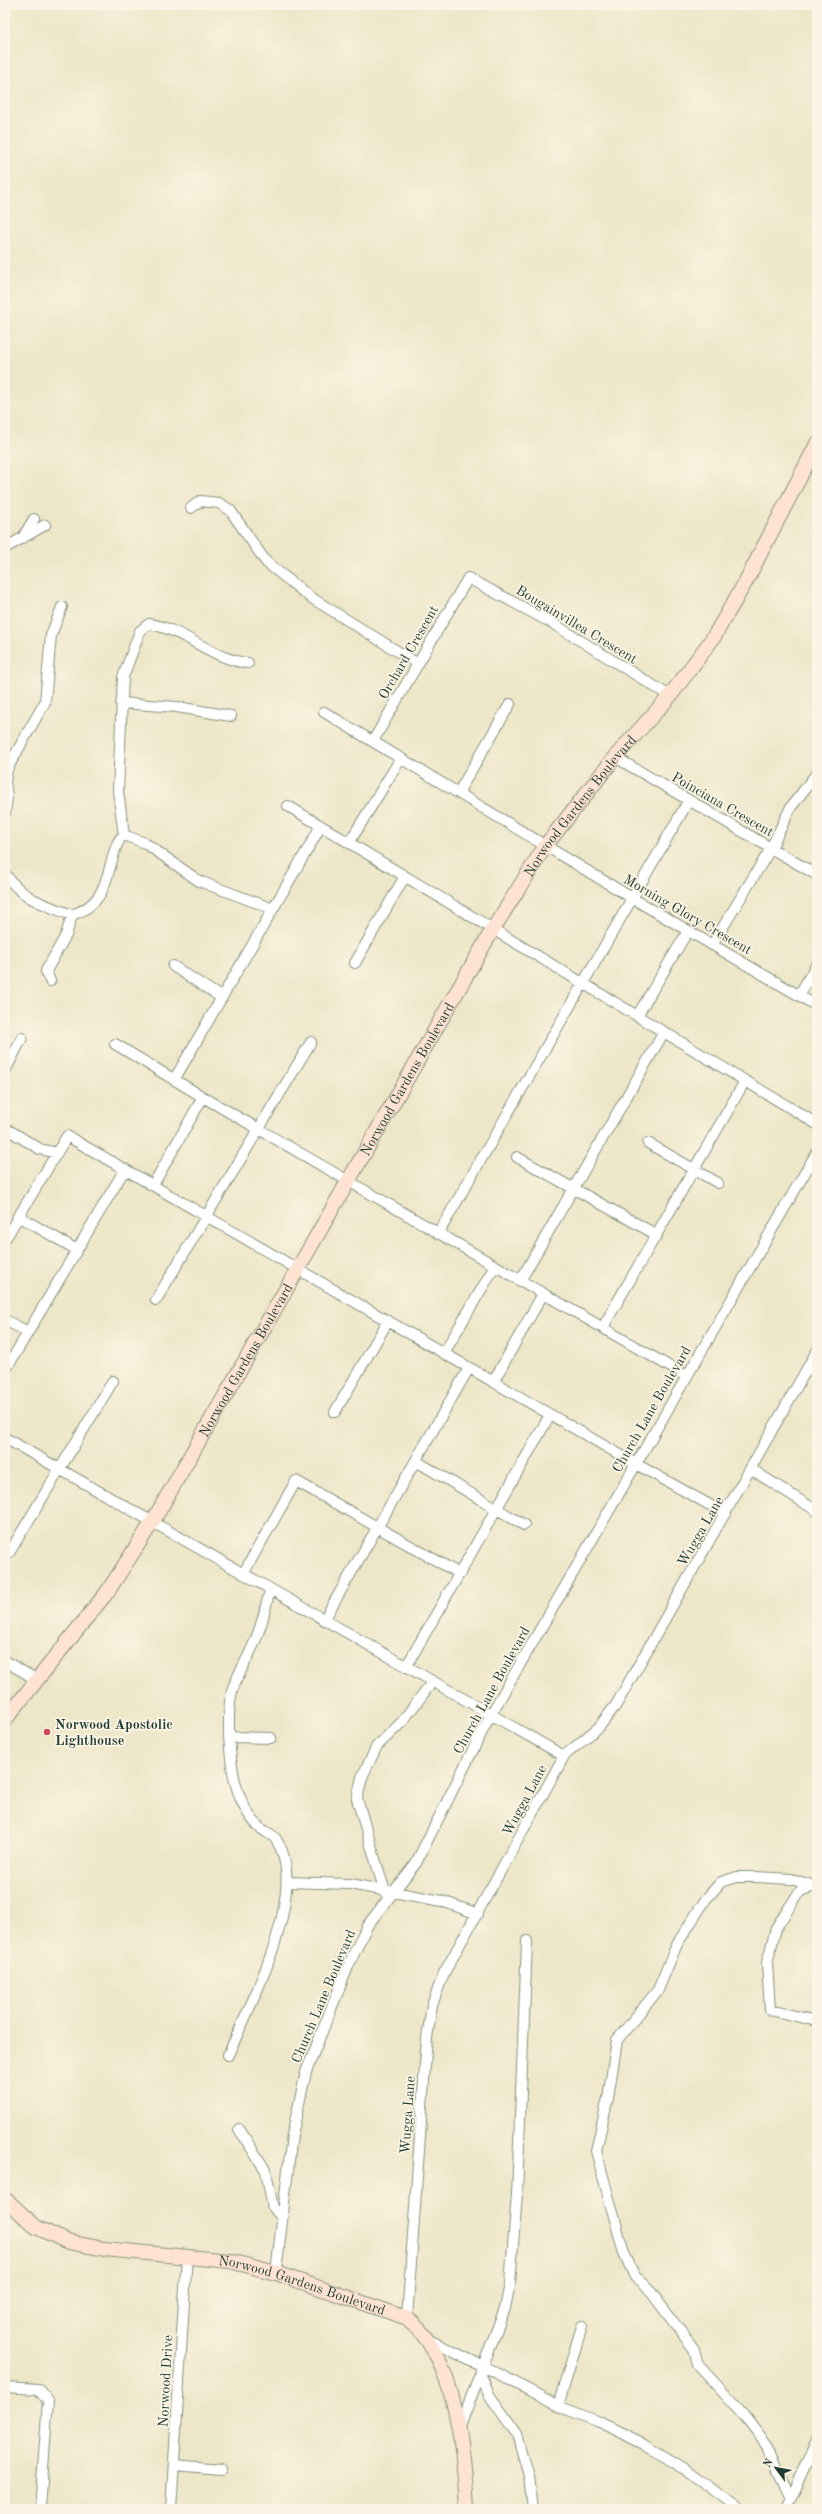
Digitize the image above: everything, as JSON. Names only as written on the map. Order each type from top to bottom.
[{"type":"street","name":"Norwood Gardens Boulevard","points":[[5,1720],[108,1591],[153,1521],[493,929],[546,845],[615,757],[670,696],[713,638],[745,583],[817,444]]},
{"type":"street","points":[[192,508],[200,501],[219,503],[230,510],[266,562],[310,597],[418,664]]},
{"type":"street","points":[[21,540],[34,519]]},
{"type":"street","points":[[5,548],[45,525]]},
{"type":"street","name":"Bougainvillea Crescent","points":[[468,578],[552,623],[670,696]]},
{"type":"street","name":"Orchard Crescent","points":[[373,741],[468,578]]},
{"type":"street","points":[[5,812],[7,797],[5,782],[8,769],[45,702],[51,635],[62,607]]},
{"type":"street","points":[[124,835],[118,791],[123,677],[140,631],[149,624],[161,626],[190,639],[231,662],[248,663]]},
{"type":"street","points":[[121,703],[177,707],[231,716]]},
{"type":"street","points":[[458,793],[510,704]]},
{"type":"street","name":"Morning Glory Crescent","points":[[324,712],[632,898],[817,1006]]},
{"type":"street","name":"Poinciana Crescent","points":[[615,757],[817,875]]},
{"type":"street","points":[[349,843],[401,758]]},
{"type":"street","points":[[712,945],[771,848],[790,807],[817,773]]},
{"type":"street","points":[[438,1234],[689,800]]},
{"type":"street","points":[[288,806],[817,1124]]},
{"type":"street","points":[[174,1080],[321,826]]},
{"type":"street","points":[[124,835],[145,843],[199,881],[273,910]]},
{"type":"street","points":[[5,874],[17,891],[44,905],[72,915],[88,910],[101,894],[116,846],[120,837],[124,835]]},
{"type":"street","points":[[355,963],[405,876]]},
{"type":"street","points":[[50,981],[46,971],[66,935],[72,915]]},
{"type":"street","points":[[637,1016],[688,931]]},
{"type":"street","points":[[799,995],[817,964]]},
{"type":"street","points":[[173,966],[222,998]]},
{"type":"street","points":[[520,1281],[664,1032]]},
{"type":"street","points":[[5,1070],[22,1038]]},
{"type":"street","points":[[156,1300],[311,1042]]},
{"type":"street","points":[[115,1044],[348,1182],[686,1376]]},
{"type":"street","points":[[603,1327],[745,1081]]},
{"type":"street","points":[[153,1185],[203,1097]]},
{"type":"street","points":[[5,1128],[40,1149],[57,1153]]},
{"type":"street","points":[[5,1239],[67,1136],[550,1415],[726,1514]]},
{"type":"street","points":[[648,1144],[718,1183]]},
{"type":"street","name":"Church Lane Boulevard","points":[[276,2273],[292,2135],[306,2072],[349,1964],[367,1926],[389,1893],[416,1863],[490,1716],[817,1152]]},
{"type":"street","points":[[517,1157],[657,1235]]},
{"type":"street","points":[[5,1371],[125,1169]]},
{"type":"street","points":[[18,1216],[77,1250]]},
{"type":"street","points":[[444,1353],[494,1266]]},
{"type":"street","points":[[493,1382],[543,1294]]},
{"type":"street","points":[[5,1320],[28,1332]]},
{"type":"street","points":[[335,1412],[388,1321]]},
{"type":"street","name":"Wugga Lane","points":[[407,2318],[427,2038],[432,2004],[444,1973],[478,1914],[564,1756],[599,1727],[616,1705],[726,1514],[817,1351]]},
{"type":"street","points":[[324,1620],[469,1368]]},
{"type":"street","points":[[9,1553],[61,1470],[113,1381]]},
{"type":"street","points":[[406,1667],[550,1415]]},
{"type":"street","points":[[5,1438],[153,1521],[490,1716],[564,1756]]},
{"type":"street","points":[[416,1461],[524,1525]]},
{"type":"street","points":[[751,1469],[817,1511]]},
{"type":"street","points":[[243,1574],[296,1481],[378,1526],[460,1574]]},
{"type":"street","points":[[228,2055],[275,1946],[286,1882],[284,1859],[274,1838],[258,1827],[242,1804],[234,1777],[229,1737],[230,1702],[234,1686],[257,1635],[270,1590]]},
{"type":"street","points":[[5,1661],[37,1680]]},
{"type":"street","points":[[389,1893],[357,1799],[362,1777],[377,1746],[402,1722],[432,1682]]},
{"type":"street","points":[[229,1737],[271,1738]]},
{"type":"street","points":[[789,2497],[777,2473],[768,2446],[744,2415],[698,2365],[694,2349],[644,2283],[635,2277],[624,2253],[596,2151],[608,2098],[617,2040],[658,1990],[676,1944],[706,1899],[721,1882],[737,1877],[791,1879],[816,1886]]},
{"type":"street","points":[[286,1882],[350,1884],[389,1893],[442,1901],[478,1914]]},
{"type":"street","points":[[816,1886],[800,1891],[786,1909],[776,1928],[767,1963],[770,2010],[817,2021]]},
{"type":"street","points":[[459,2431],[505,2308],[512,2270],[527,1941]]},
{"type":"street","points":[[239,2129],[266,2170],[273,2208],[282,2217]]},
{"type":"street","name":"Norwood Gardens Boulevard","points":[[5,2199],[36,2227],[68,2242],[104,2249],[187,2255],[230,2261],[276,2273],[407,2318],[421,2328],[429,2340],[443,2368],[459,2431],[467,2509]]},
{"type":"street","name":"Norwood Drive","points":[[171,2509],[187,2255]]},
{"type":"street","points":[[558,2406],[582,2326]]},
{"type":"street","points":[[429,2340],[481,2370],[558,2406],[597,2420],[644,2444],[685,2470],[739,2509]]},
{"type":"street","points":[[481,2370],[490,2396],[517,2434],[529,2476],[533,2509]]},
{"type":"street","points":[[5,2387],[38,2389],[48,2401],[40,2509]]},
{"type":"street","points":[[785,2509],[789,2497],[817,2440]]},
{"type":"street","points":[[174,2465],[221,2469]]},
{"type":"place","name":"Norwood Apostolic Lighthouse","points":[[47,1732]]}]
